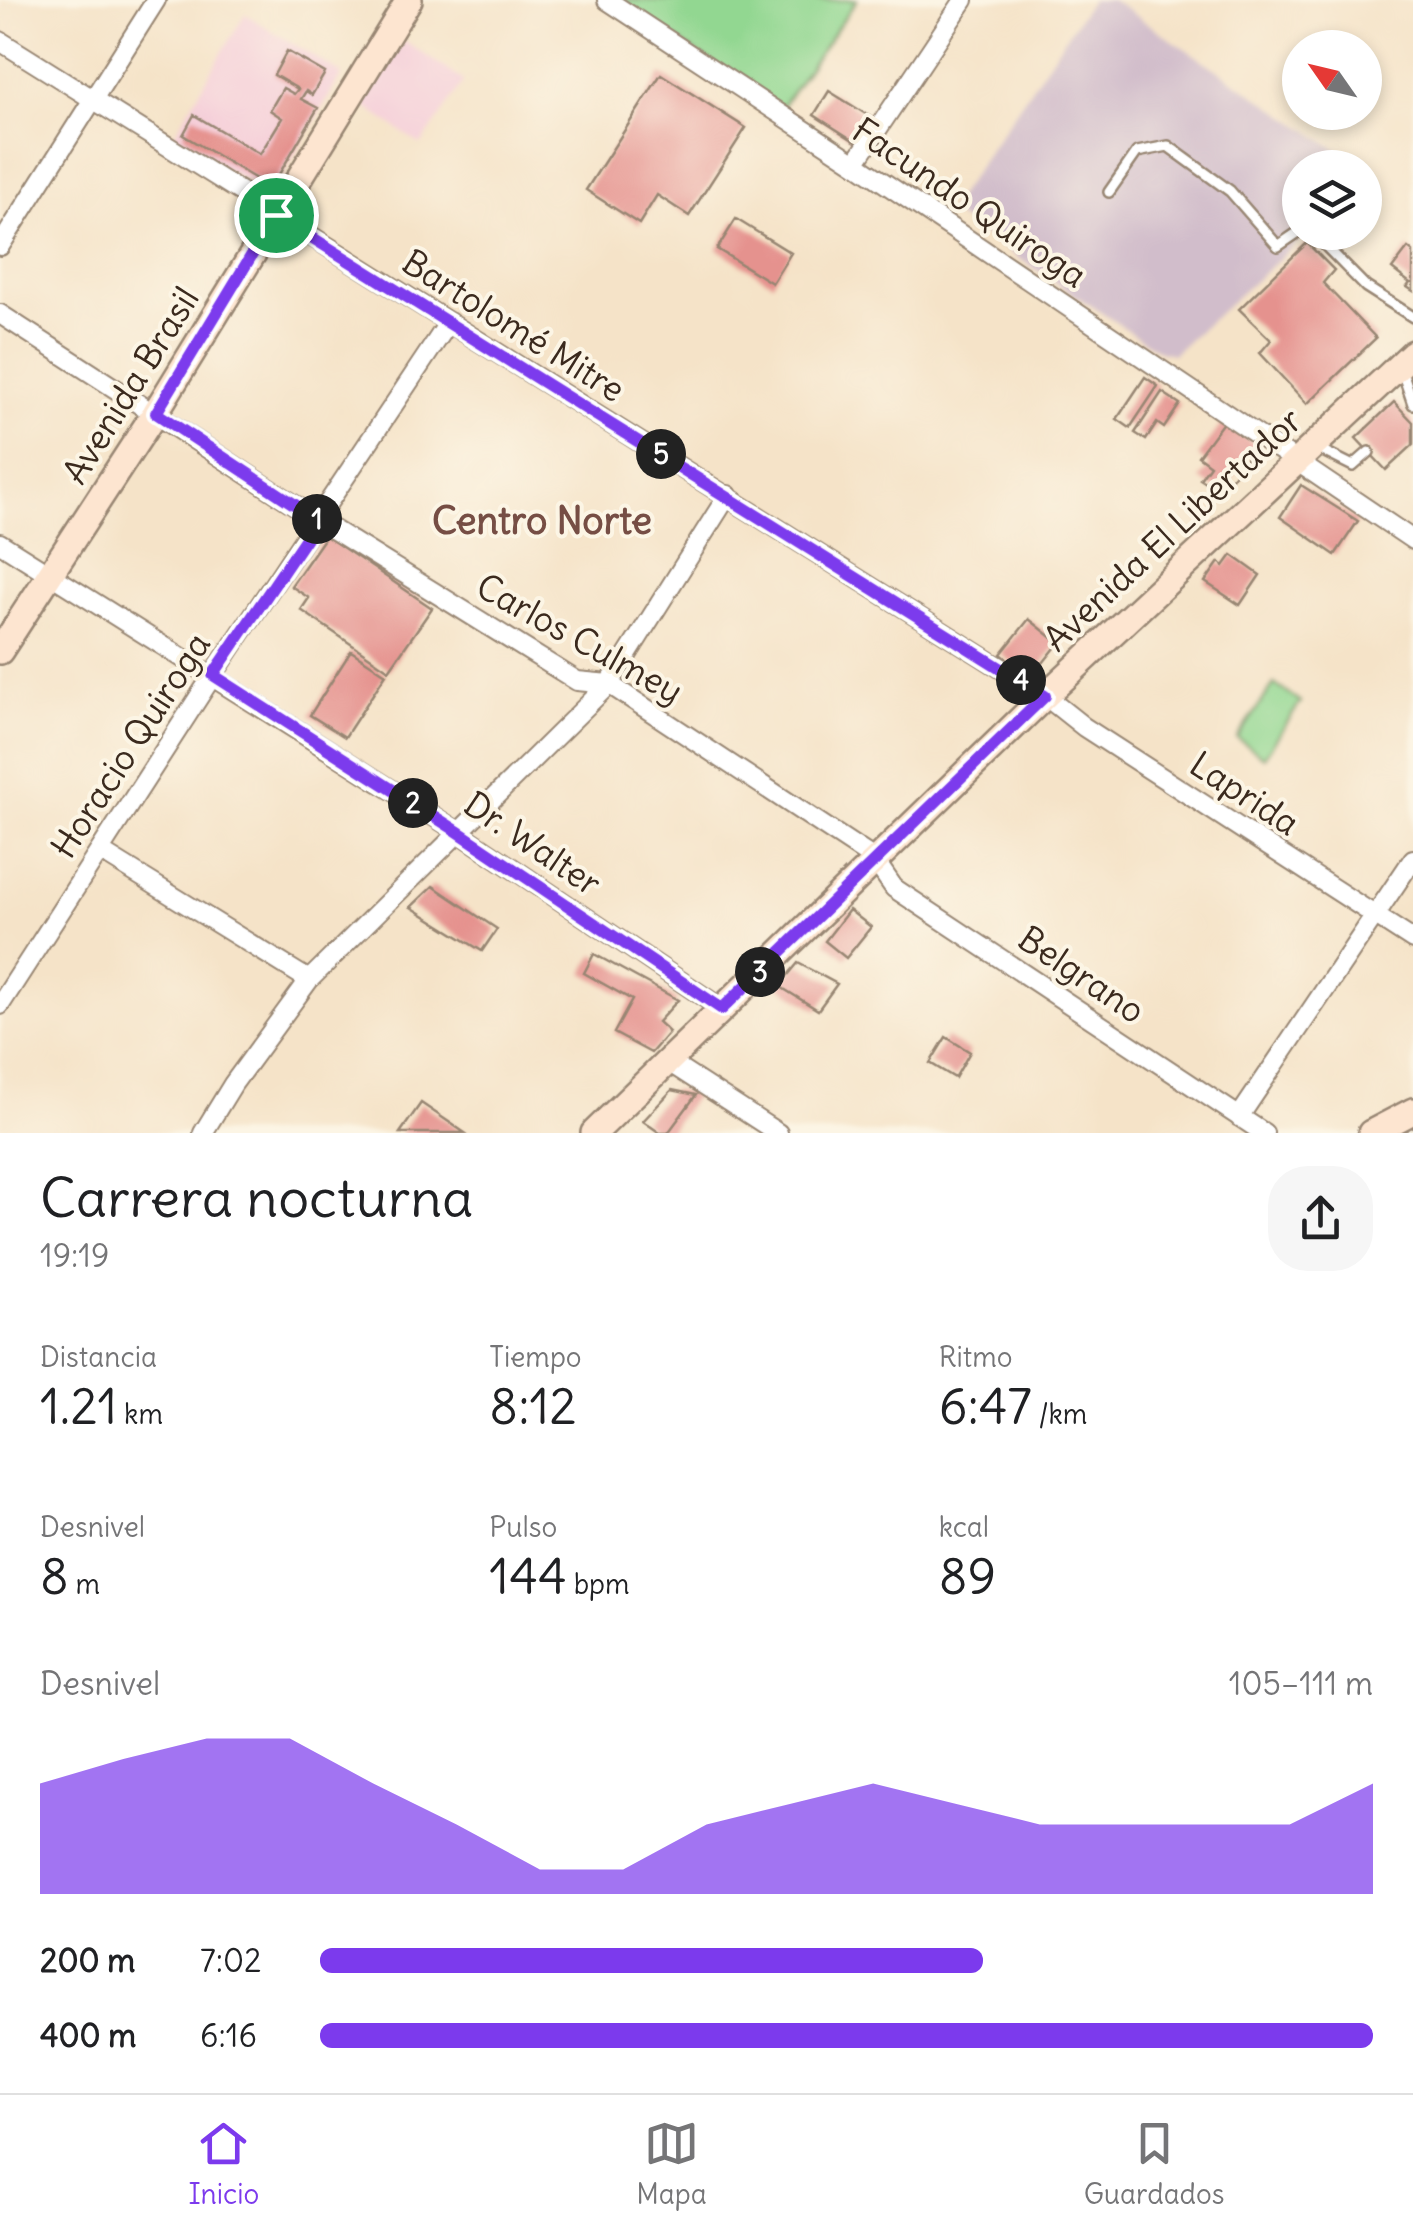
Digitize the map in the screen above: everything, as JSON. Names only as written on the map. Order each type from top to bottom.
[{"type":"main road","name":"Avenida Brasil","points":[[0,652],[156,413],[408,0]]},
{"type":"main road","name":"Avenida El Libertador","points":[[594,1133],[1045,696],[1407,359]]},
{"type":"main road","points":[[1371,1133],[1413,1111]]},
{"type":"street","points":[[0,246],[156,0]]},
{"type":"street","name":"Facundo Quiroga","points":[[607,0],[1304,454],[1413,540]]},
{"type":"street","points":[[855,163],[964,0]]},
{"type":"street","name":"Bartolomé Mitre","points":[[0,41],[1045,696]]},
{"type":"street","name":"Carlos Culmey","points":[[0,314],[318,520],[578,681],[609,684],[874,859]]},
{"type":"street","name":"Horacio Quiroga","points":[[0,1005],[213,675],[449,322]]},
{"type":"street","points":[[203,1133],[233,1084],[309,980],[609,684],[728,495]]},
{"type":"street","name":"Dr. Walter","points":[[0,543],[457,831],[722,1009]]},
{"type":"street","name":"Laprida","points":[[1045,696],[1084,727],[1413,940]]},
{"type":"street","points":[[100,851],[309,980]]},
{"type":"street","points":[[1239,1118],[1413,858]]},
{"type":"street","name":"Belgrano","points":[[874,859],[894,888],[1264,1133]]},
{"type":"street","points":[[667,1061],[778,1133]]},
{"type":"lane","points":[[1109,192],[1137,152],[1168,146],[1230,190],[1278,246],[1282,243]]},
{"type":"lane","points":[[1330,250],[1366,287],[1413,317]]},
{"type":"lane","points":[[1407,359],[1411,410]]},
{"type":"lane","points":[[1304,454],[1353,466],[1369,452]]},
{"type":"shaded area","points":[[1091,0],[1112,0],[1282,113],[1282,130],[1308,130],[1338,150],[1282,150],[1282,250],[1289,250],[1173,354],[1159,351],[948,211]]},
{"type":"shaded area","points":[[245,14],[342,74],[271,195],[172,138]]},
{"type":"shaded area","points":[[404,41],[464,81],[421,145],[361,104]]},
{"type":"green space","points":[[618,0],[857,0],[780,109]]},
{"type":"green space","points":[[1274,684],[1301,702],[1264,757],[1237,738]]},
{"type":"building","points":[[287,51],[325,73],[312,95],[306,91],[301,99],[318,108],[271,188],[183,135],[194,115],[260,154],[282,118],[270,110],[283,88],[294,94],[298,89],[274,75]]},
{"type":"building","points":[[661,74],[746,128],[689,216],[657,195],[639,224],[586,190]]},
{"type":"building","points":[[829,91],[872,118],[856,142],[814,115]]},
{"type":"building","points":[[736,219],[791,253],[772,283],[717,249]]},
{"type":"building","points":[[1408,248],[1413,252],[1413,291],[1407,287],[1410,283],[1392,269]]},
{"type":"building","points":[[1300,250],[1314,250],[1334,270],[1323,283],[1376,338],[1307,404],[1260,353],[1271,340],[1239,309]]},
{"type":"building","points":[[1145,377],[1158,386],[1130,428],[1117,419]]},
{"type":"building","points":[[1162,392],[1180,404],[1164,428],[1157,423],[1146,440],[1135,433]]},
{"type":"building","points":[[1394,402],[1413,422],[1413,445],[1386,470],[1356,438]]},
{"type":"building","points":[[1224,421],[1256,445],[1229,482],[1223,481],[1217,490],[1200,479],[1210,465],[1198,456]]},
{"type":"building","points":[[1301,485],[1358,521],[1335,555],[1280,517]]},
{"type":"building","points":[[326,536],[432,608],[389,670],[301,610],[309,598],[291,586]]},
{"type":"building","points":[[1232,555],[1260,575],[1240,605],[1205,582],[1219,562],[1224,566]]},
{"type":"building","points":[[1029,619],[1059,643],[1031,678],[1001,654]]},
{"type":"building","points":[[351,651],[386,674],[345,737],[310,715]]},
{"type":"building","points":[[433,886],[497,929],[482,951],[411,907]]},
{"type":"building","points":[[849,910],[871,927],[846,958],[825,941]]},
{"type":"building","points":[[594,954],[678,1000],[658,1022],[669,1032],[651,1053],[614,1033],[632,1000],[584,973]]},
{"type":"building","points":[[798,963],[837,984],[818,1010],[779,986]]},
{"type":"building","points":[[946,1037],[970,1052],[955,1078],[930,1063]]},
{"type":"building","points":[[672,1090],[696,1095],[668,1133],[660,1133],[643,1121]]},
{"type":"building","points":[[421,1103],[465,1133],[400,1133]]},
{"type":"district","name":"Centro Norte","points":[[542,520]]},
{"type":"route","points":[[276,215],[1045,696],[722,1009],[457,831],[213,675],[318,520],[156,413],[276,215]]}]
